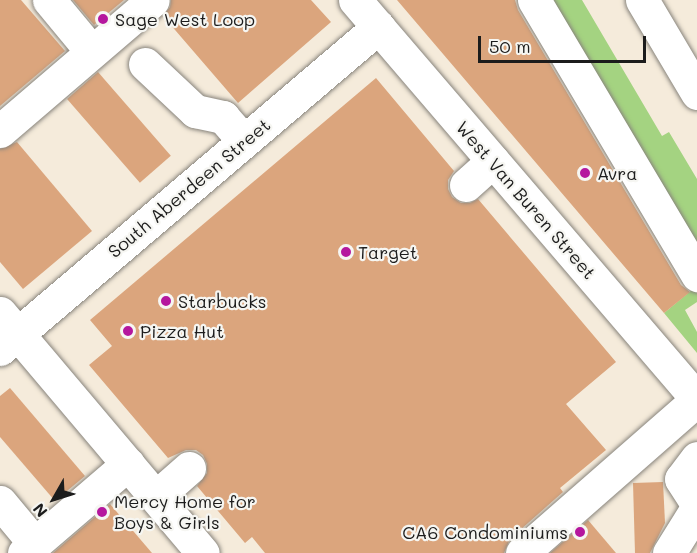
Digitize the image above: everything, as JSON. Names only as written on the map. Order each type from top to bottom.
[{"type":"main road","points":[[49,0],[92,51]]},
{"type":"main road","points":[[0,130],[153,0]]},
{"type":"main road","name":"West Van Buren Street","points":[[355,0],[697,400]]},
{"type":"main road","points":[[534,0],[697,275]]},
{"type":"main road","points":[[642,0],[697,93]]},
{"type":"main road","name":"South Aberdeen Street","points":[[6,332],[244,141],[378,27]]},
{"type":"main road","points":[[145,64],[195,111],[223,117],[244,141]]},
{"type":"main road","points":[[466,185],[493,161]]},
{"type":"main road","points":[[6,332],[128,464],[203,553]]},
{"type":"main road","points":[[522,553],[697,400]]},
{"type":"main road","points":[[669,553],[697,506],[681,479],[697,458]]},
{"type":"main road","points":[[0,502],[30,548],[128,464]]},
{"type":"main road","points":[[156,497],[189,468]]},
{"type":"green space","points":[[553,0],[582,0],[662,136],[669,132],[697,179],[697,248]]},
{"type":"green space","points":[[693,289],[697,293],[697,302],[685,310],[697,332],[697,353],[664,313]]},
{"type":"building","points":[[0,0],[21,0],[65,51],[0,106]]},
{"type":"building","points":[[73,0],[124,0],[94,25]]},
{"type":"building","points":[[171,0],[311,0],[331,22],[238,103],[163,16],[170,7]]},
{"type":"building","points":[[397,0],[515,0],[518,10],[681,285],[690,292],[664,313]]},
{"type":"building","points":[[98,72],[171,156],[140,183],[67,99]]},
{"type":"building","name":"Target","points":[[376,78],[454,171],[448,180],[448,189],[452,197],[461,203],[470,203],[478,199],[616,362],[566,404],[606,450],[560,488],[563,492],[510,539],[504,553],[265,553],[252,537],[245,543],[197,486],[207,473],[207,464],[203,455],[196,450],[186,450],[168,458],[89,365],[112,346],[90,320]]},
{"type":"building","points":[[17,142],[92,231],[23,289],[0,262],[0,149]]},
{"type":"building","points":[[10,388],[85,476],[55,501],[0,437],[0,396]]},
{"type":"building","points":[[663,482],[665,523],[650,553],[635,553],[633,483]]},
{"type":"building","name":"Mercy Home for Boys & Girls","points":[[110,504],[152,553],[53,553]]},
{"type":"building","name":"CA6 Condominiums","points":[[588,520],[616,553],[550,553]]},
{"type":"place","name":"Sage West Loop","points":[[103,19]]},
{"type":"place","name":"Avra","points":[[585,173]]},
{"type":"place","name":"Target","points":[[346,252]]},
{"type":"place","name":"Starbucks","points":[[166,301]]},
{"type":"place","name":"Pizza Hut","points":[[128,331]]},
{"type":"place","name":"Mercy Home for Boys & Girls","points":[[102,512]]},
{"type":"place","name":"CA6 Condominiums","points":[[580,532]]}]
